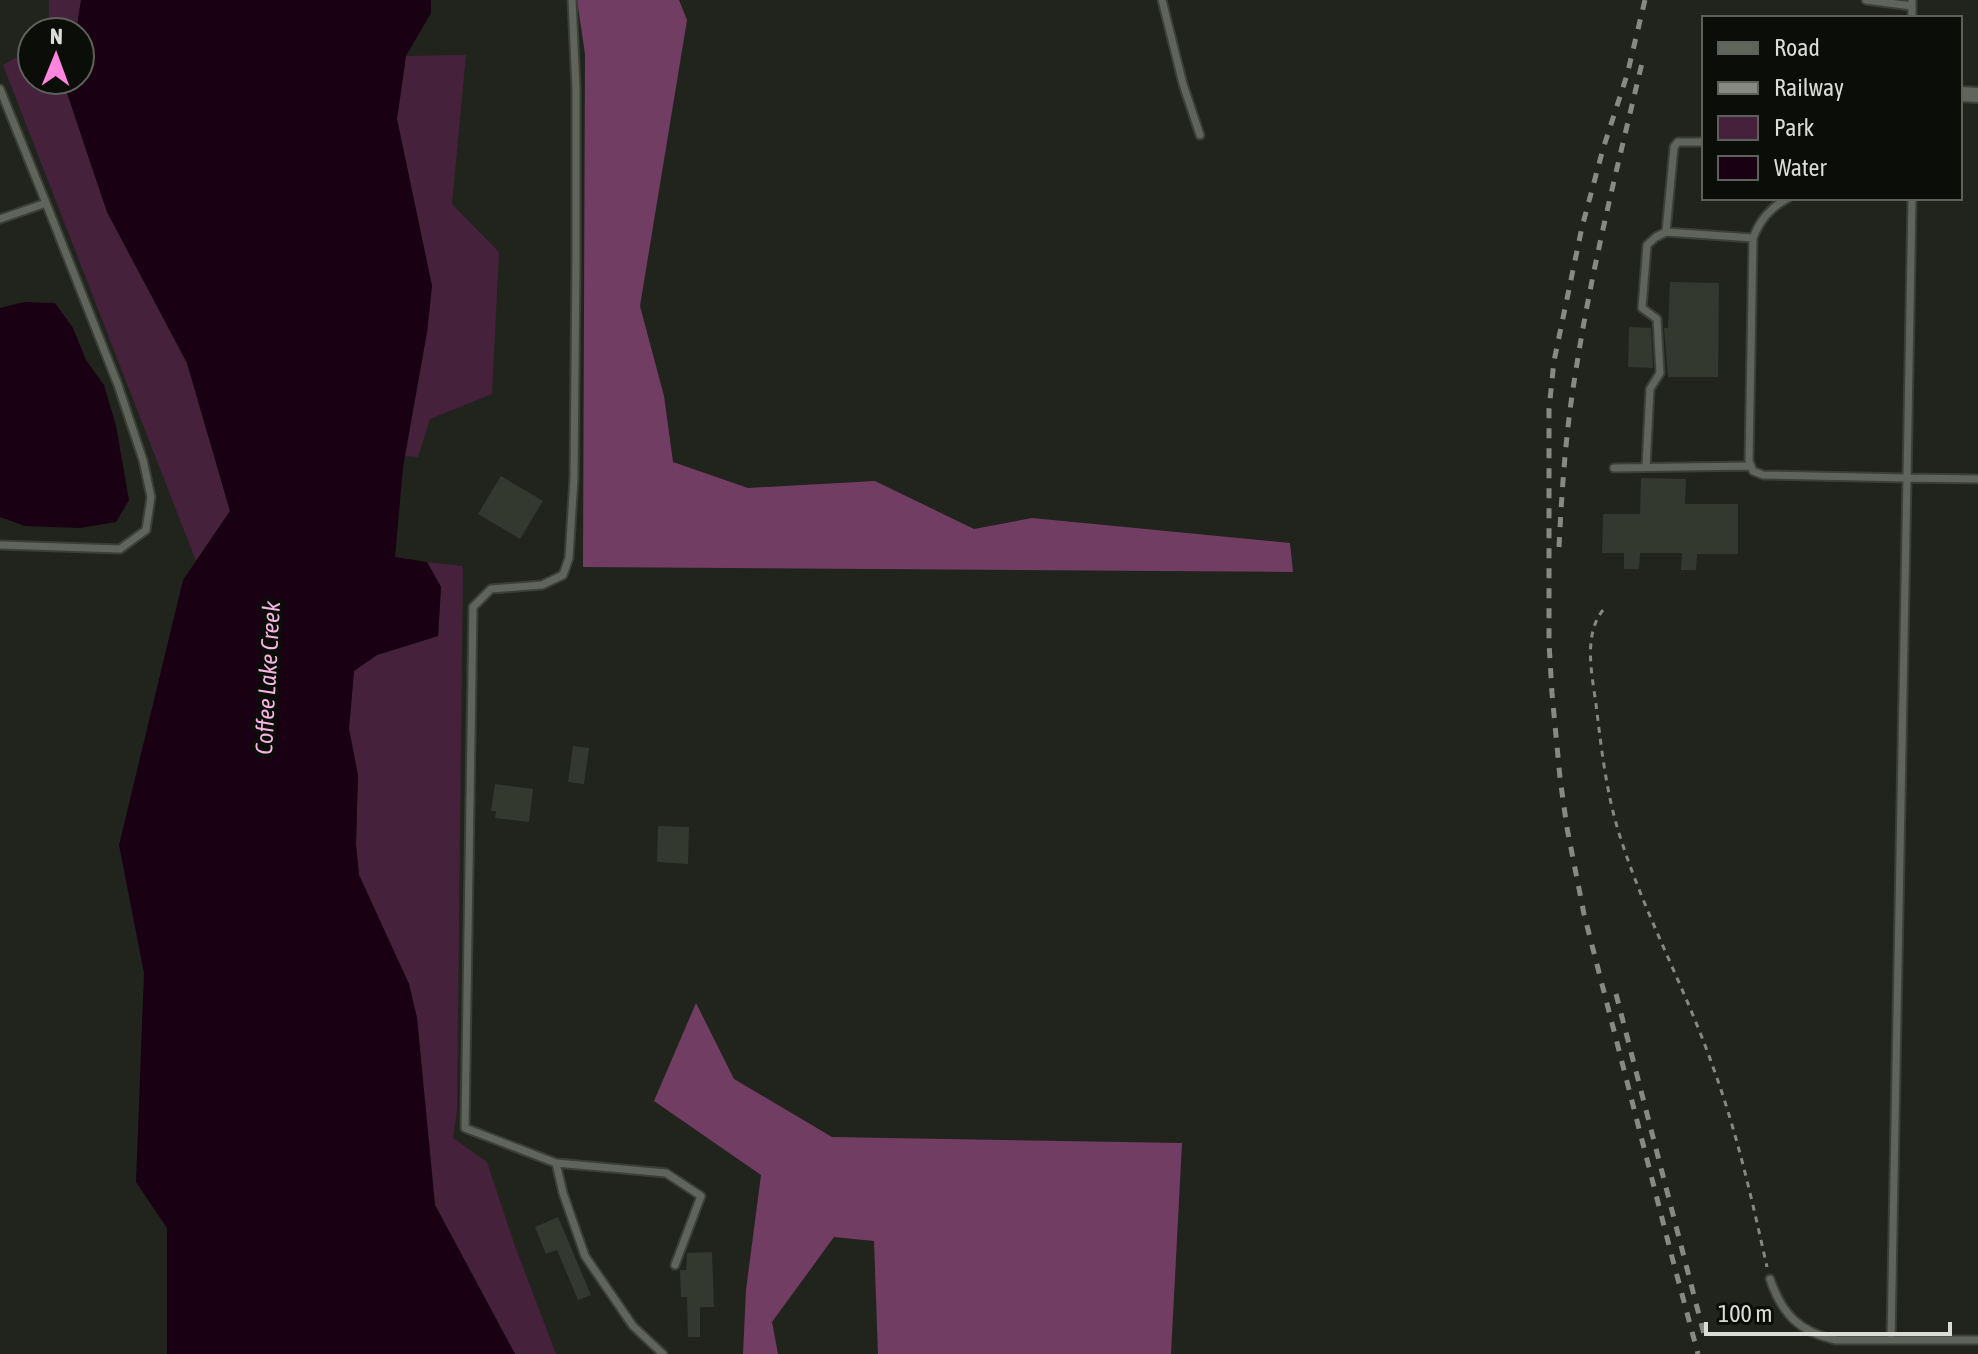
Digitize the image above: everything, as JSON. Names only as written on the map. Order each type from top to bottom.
[{"type":"lane","points":[[572,0],[576,88],[576,259],[574,478],[569,558],[563,575],[542,585],[491,589],[473,607],[465,1128],[556,1163],[666,1173],[701,1196],[675,1265]]},
{"type":"lane","points":[[1162,0],[1183,84],[1200,135]]},
{"type":"lane","points":[[1866,0],[1912,3]]},
{"type":"lane","points":[[0,89],[118,385],[143,460],[151,497],[146,530],[120,549],[0,545]]},
{"type":"lane","points":[[1666,232],[1674,147],[1678,142],[1702,142]]},
{"type":"lane","points":[[1785,200],[1767,213],[1758,224],[1753,238],[1749,461],[1753,471],[1763,475],[1978,479]]},
{"type":"lane","points":[[1891,1339],[1912,200]]},
{"type":"lane","points":[[0,219],[46,203]]},
{"type":"lane","points":[[1646,467],[1650,389],[1660,373],[1657,319],[1642,308],[1647,245],[1666,232],[1753,238]]},
{"type":"lane","points":[[1614,468],[1751,466]]},
{"type":"lane","points":[[556,1163],[585,1256],[633,1326],[663,1354]]},
{"type":"lane","points":[[1770,1279],[1782,1307],[1792,1319],[1821,1336],[1836,1340],[1978,1340]]},
{"type":"path","points":[[1603,610],[1593,630],[1591,669],[1610,796],[1633,875],[1718,1081],[1751,1193],[1770,1279]]},
{"type":"green space","points":[[49,0],[81,0],[78,16],[49,16]]},
{"type":"green space","points":[[466,55],[452,204],[499,252],[492,394],[430,419],[418,457],[405,456],[432,286],[397,119],[406,56]]},
{"type":"green space","points":[[16,58],[16,96],[68,96],[107,212],[187,363],[230,511],[196,561],[3,65]]},
{"type":"green space","points":[[427,562],[463,566],[457,1110],[453,1138],[487,1162],[556,1354],[515,1354],[435,1205],[417,1018],[409,984],[359,875],[356,844],[358,775],[349,729],[354,670],[377,655],[438,636],[441,587]]},
{"type":"shaded area","points":[[577,0],[679,0],[687,20],[640,306],[664,396],[673,462],[748,488],[875,481],[974,529],[1032,518],[1290,543],[1293,572],[583,567],[585,54]]},
{"type":"shaded area","points":[[696,1003],[734,1079],[832,1137],[1182,1143],[1171,1354],[878,1354],[874,1241],[834,1237],[772,1322],[778,1354],[743,1354],[746,1290],[761,1175],[654,1101]]},
{"type":"water","name":"Coffee Lake Creek","points":[[81,0],[431,0],[431,13],[406,56],[397,119],[432,286],[403,467],[395,557],[427,562],[441,587],[438,636],[377,655],[354,671],[349,729],[358,775],[356,844],[359,875],[409,984],[417,1018],[435,1205],[515,1354],[167,1354],[167,1228],[136,1182],[144,973],[119,845],[183,580],[230,511],[187,363],[107,212],[68,96],[96,96],[96,16],[78,16]]},
{"type":"water","points":[[24,302],[55,303],[73,328],[86,360],[104,385],[116,426],[129,500],[116,522],[80,528],[25,526],[0,517],[0,308]]},
{"type":"building","points":[[1670,282],[1719,283],[1718,377],[1668,377],[1664,328],[1668,328]]},
{"type":"building","points":[[1629,327],[1651,328],[1653,368],[1628,367]]},
{"type":"building","points":[[501,476],[543,501],[520,539],[478,514]]},
{"type":"building","points":[[1641,478],[1686,479],[1685,504],[1738,504],[1738,554],[1697,554],[1696,570],[1681,570],[1682,553],[1640,553],[1639,569],[1624,569],[1624,553],[1602,553],[1603,514],[1640,514]]},
{"type":"building","points":[[573,746],[589,748],[584,784],[568,782]]},
{"type":"building","points":[[495,784],[533,789],[529,822],[495,818],[496,811],[491,811]]},
{"type":"building","points":[[658,826],[689,827],[688,864],[657,862]]},
{"type":"building","points":[[558,1217],[591,1295],[578,1300],[557,1250],[546,1254],[535,1227]]},
{"type":"building","points":[[712,1252],[714,1307],[700,1307],[700,1337],[688,1337],[687,1297],[681,1297],[680,1270],[686,1270],[687,1253]]},
{"type":"railway","points":[[1645,0],[1627,75],[1582,227],[1554,361],[1549,409],[1549,643],[1560,778],[1584,914],[1698,1354]]},
{"type":"railway","points":[[1559,547],[1567,436],[1582,331],[1642,63]]},
{"type":"railway","points":[[1616,994],[1706,1342]]}]
